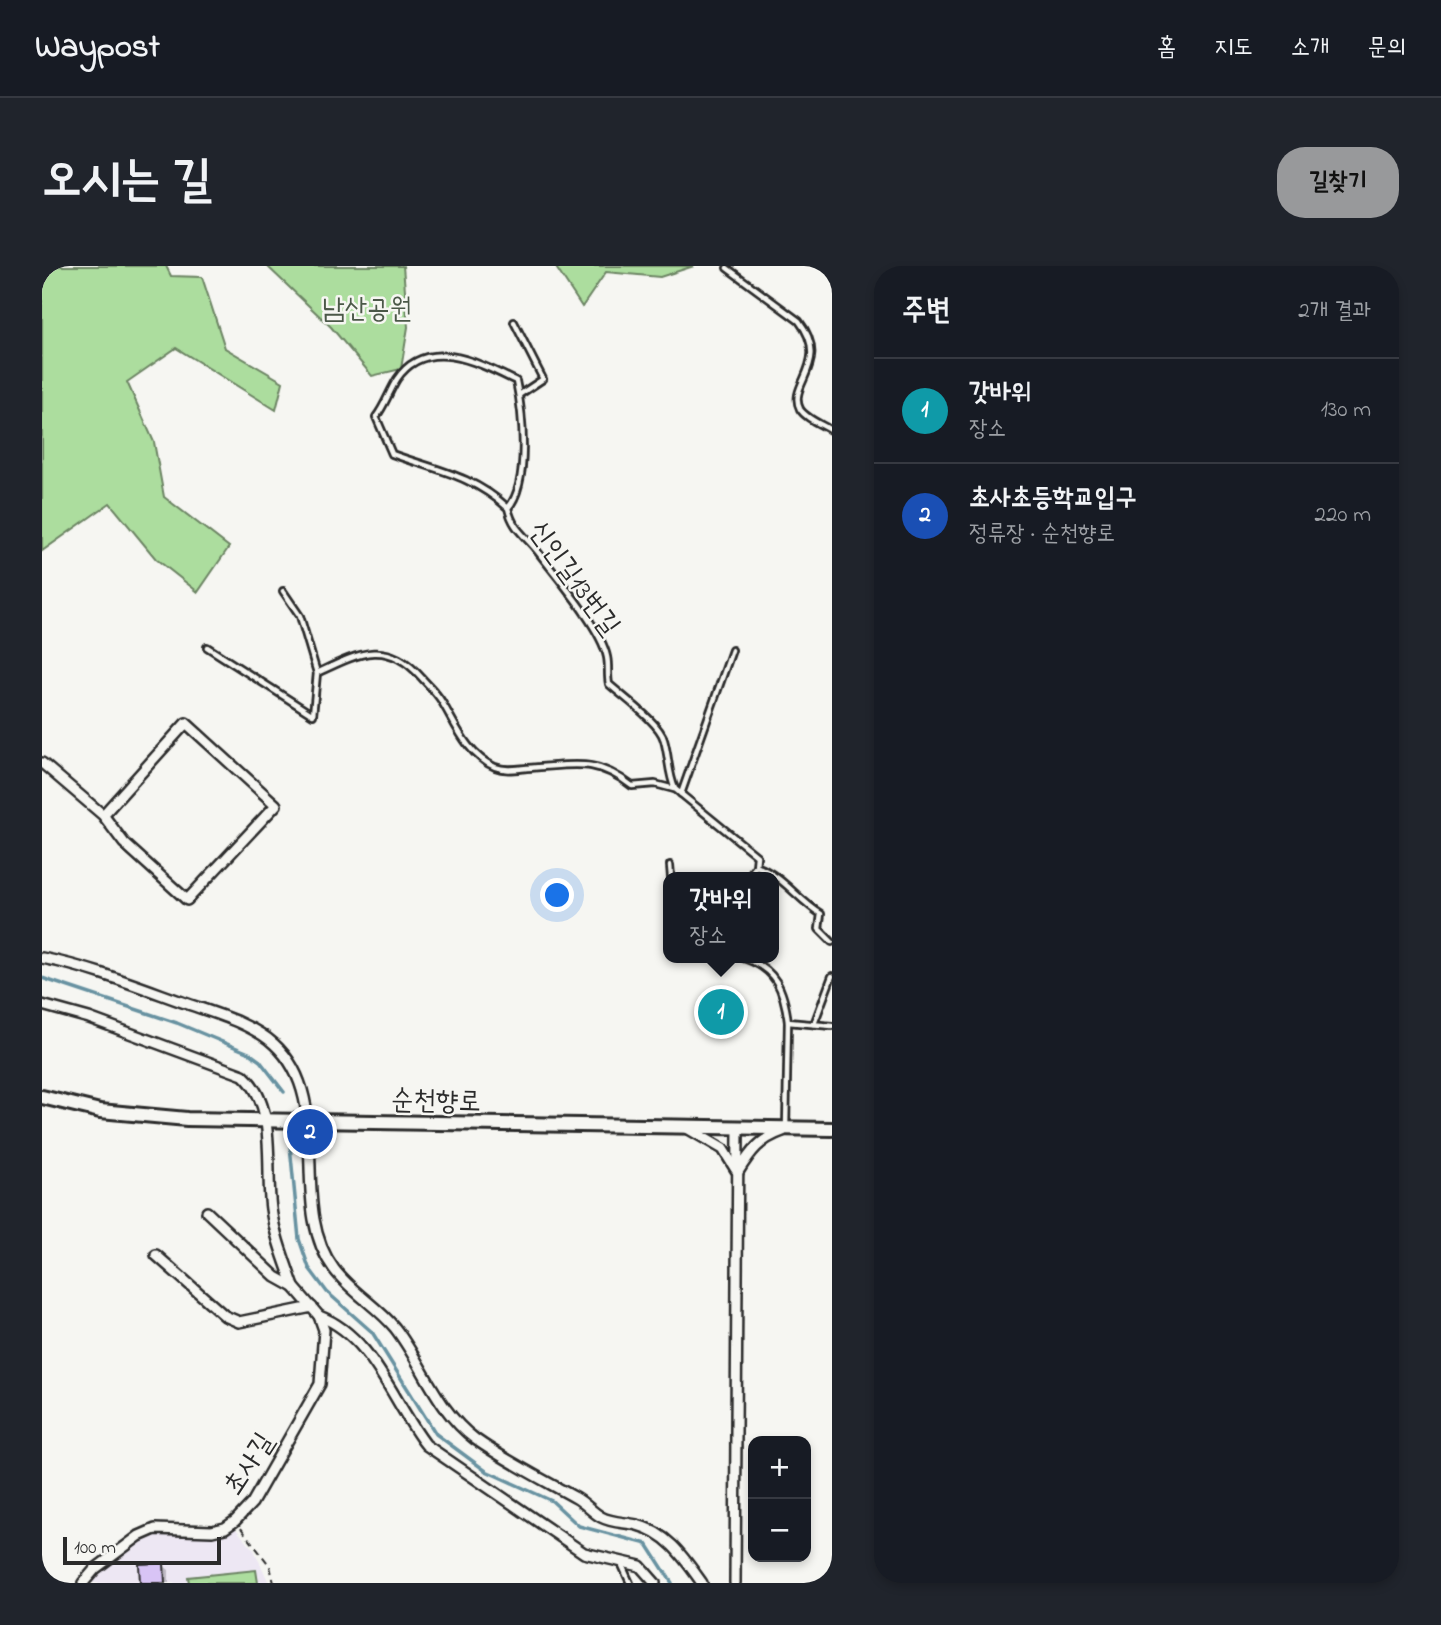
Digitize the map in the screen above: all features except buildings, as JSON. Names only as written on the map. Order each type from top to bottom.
[{"type":"main road","name":"순천향로","points":[[42,1097],[100,1111],[187,1119],[832,1129]]},
{"type":"street","points":[[42,763],[103,815],[124,844],[187,900],[275,805],[186,723],[103,815]]},
{"type":"street","points":[[42,958],[115,977],[264,1035],[287,1058],[306,1102],[313,1205],[325,1253],[342,1279],[394,1327],[453,1419],[476,1439],[578,1499],[600,1516],[612,1522],[638,1525],[663,1536],[702,1583]]},
{"type":"street","points":[[42,1005],[89,1018],[243,1075],[253,1083],[261,1099],[265,1121],[271,1208],[279,1246],[294,1287]]},
{"type":"street","points":[[686,1128],[709,1138],[723,1149],[737,1173]]},
{"type":"street","points":[[735,1583],[738,1128]]},
{"type":"street","points":[[737,1173],[754,1147],[767,1136],[788,1129]]},
{"type":"street","points":[[208,1212],[276,1277],[294,1287],[319,1316],[331,1320],[354,1339],[387,1382],[409,1424],[426,1445],[584,1553],[640,1566],[655,1583]]},
{"type":"street","points":[[156,1255],[225,1316],[239,1322],[312,1307]]},
{"type":"street","name":"초사길","points":[[83,1583],[106,1560],[139,1536],[155,1529],[212,1531],[225,1528],[252,1503],[320,1384],[324,1330],[319,1316]]},
{"type":"lane","points":[[726,268],[799,321],[806,331],[813,351],[810,370],[800,388],[798,401],[801,411],[832,431]]},
{"type":"lane","points":[[508,509],[488,489],[463,477],[392,454],[376,417],[387,403],[392,388],[412,363],[432,354],[479,363],[516,381],[519,395],[543,379],[514,322]]},
{"type":"lane","name":"신인길13번길","points":[[519,395],[523,463],[516,499],[508,509],[516,531],[534,547],[595,632],[608,660],[609,684],[656,727],[664,739],[669,776],[675,789]]},
{"type":"lane","points":[[206,647],[313,715],[317,673],[300,616],[283,591]]},
{"type":"lane","points":[[681,795],[732,650]]},
{"type":"lane","points":[[317,673],[349,658],[393,653],[407,662],[442,701],[450,720],[470,747],[494,766],[508,770],[594,764],[613,771],[632,786],[655,783],[675,789],[757,856],[756,866],[752,872]]},
{"type":"lane","points":[[670,865],[671,872]]},
{"type":"lane","points":[[756,866],[771,872]]},
{"type":"lane","points":[[779,880],[798,899],[821,914],[819,929],[832,942]]},
{"type":"lane","points":[[758,963],[774,975],[785,995],[788,1022],[788,1129]]},
{"type":"lane","points":[[814,1024],[832,976]]},
{"type":"lane","points":[[788,1022],[832,1026]]},
{"type":"lane","points":[[620,1562],[630,1583]]},
{"type":"path","points":[[235,1521],[270,1566],[274,1583]]},
{"type":"shaded area","points":[[235,1528],[254,1550],[269,1583],[92,1583],[91,1579],[147,1536],[225,1534]]},
{"type":"green space","name":"남산공원","points":[[42,266],[166,266],[171,276],[202,277],[225,348],[283,382],[276,410],[176,348],[127,382],[154,442],[164,497],[229,547],[198,592],[156,559],[110,503],[42,551]]},
{"type":"green space","name":"남산공원","points":[[267,266],[403,266],[408,327],[401,369],[372,376],[331,327]]},
{"type":"green space","points":[[555,266],[694,266],[660,277],[606,272],[582,307]]},
{"type":"green space","points":[[256,1570],[258,1583],[189,1583],[188,1577]]},
{"type":"waterway","points":[[42,978],[177,1023],[249,1053],[260,1061],[284,1092]]},
{"type":"waterway","points":[[289,1135],[299,1239],[309,1268],[327,1292],[372,1332],[436,1434],[486,1471],[552,1501],[579,1526],[647,1544],[672,1583]]},
{"type":"waterway","points":[[827,1583],[832,1580]]},
{"type":"place","name":"갓바위","points":[[721,1012]]},
{"type":"place","name":"초사초등학교입구","points":[[310,1132]]}]
